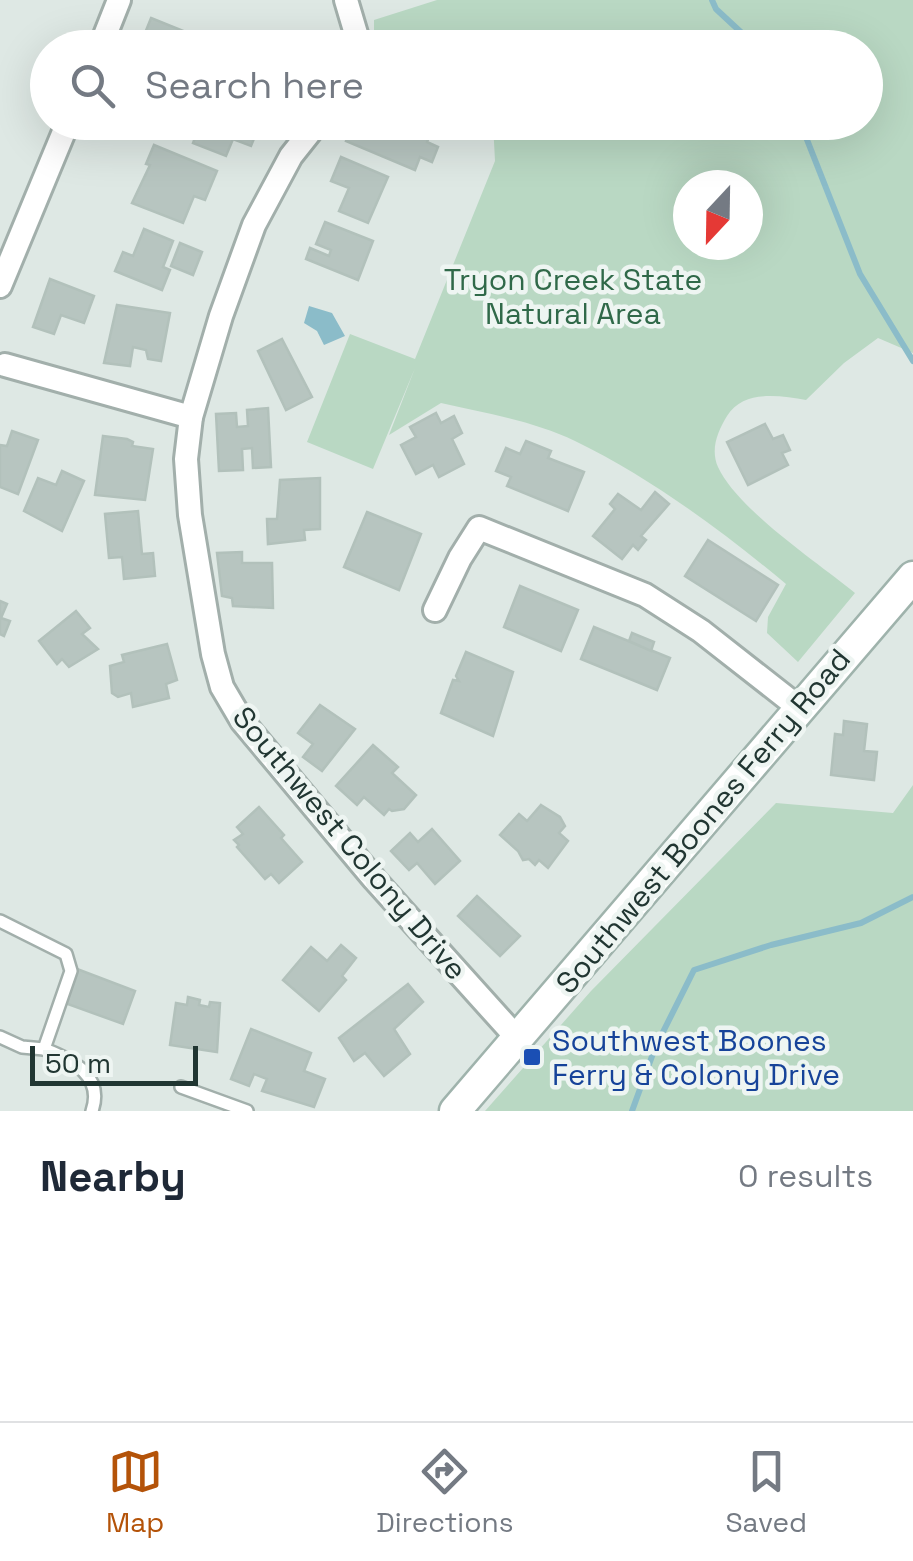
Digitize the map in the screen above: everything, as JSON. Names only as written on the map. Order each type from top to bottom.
[{"type":"main road","name":"Southwest Boones Ferry Road","points":[[455,1111],[913,577]]},
{"type":"street","points":[[107,30],[119,0]]},
{"type":"street","points":[[346,0],[355,30]]},
{"type":"street","points":[[0,286],[61,140]]},
{"type":"street","name":"Southwest Colony Drive","points":[[304,140],[254,225],[220,316],[191,417],[186,458],[190,515],[213,654],[222,687],[242,721],[374,879],[518,1039]]},
{"type":"street","points":[[3,364],[191,417]]},
{"type":"street","points":[[435,610],[479,528],[607,578],[672,611],[798,708]]},
{"type":"lane","points":[[0,921],[66,954],[71,971],[44,1049]]},
{"type":"lane","points":[[0,1038],[68,1058],[92,1080],[96,1099],[92,1111]]},
{"type":"lane","points":[[181,1087],[248,1111]]},
{"type":"green space","name":"Tryon Creek State Natural Area","points":[[437,0],[913,0],[913,353],[878,338],[844,363],[806,400],[763,396],[743,402],[727,416],[715,447],[718,467],[742,500],[855,593],[798,662],[767,633],[768,617],[786,584],[685,506],[631,471],[543,428],[441,403],[389,435],[415,368],[373,469],[307,442],[350,334],[415,359],[495,161],[494,140],[883,140],[883,30],[374,30],[374,20]]},
{"type":"green space","points":[[913,785],[913,1111],[485,1111],[591,991],[776,803],[893,813]]},
{"type":"water","points":[[309,306],[332,313],[345,336],[324,345],[317,331],[304,323]]},
{"type":"building","points":[[151,18],[181,30],[146,30]]},
{"type":"building","points":[[194,140],[233,140],[226,156],[193,143]]},
{"type":"building","points":[[428,140],[438,147],[432,162],[420,157],[415,170],[346,141]]},
{"type":"building","points":[[154,145],[217,171],[205,200],[194,196],[183,223],[132,203],[150,165],[146,164]]},
{"type":"building","points":[[341,157],[388,177],[368,223],[339,211],[349,188],[331,181]]},
{"type":"building","points":[[325,222],[373,241],[358,280],[306,259],[310,248],[329,256],[331,250],[316,244]]},
{"type":"building","points":[[144,229],[173,241],[163,267],[170,270],[162,290],[115,271],[123,252],[133,256]]},
{"type":"building","points":[[180,243],[202,252],[193,275],[171,266]]},
{"type":"building","points":[[50,279],[94,296],[84,323],[61,315],[54,334],[33,327]]},
{"type":"building","points":[[117,305],[170,313],[161,361],[148,359],[146,350],[133,347],[130,366],[104,363]]},
{"type":"building","points":[[282,339],[312,397],[286,410],[258,351]]},
{"type":"building","points":[[268,408],[271,467],[253,468],[252,448],[242,449],[243,470],[219,471],[216,414],[236,413],[237,427],[248,426],[247,410]]},
{"type":"building","points":[[436,413],[441,423],[454,416],[462,433],[452,439],[464,464],[439,477],[433,465],[416,474],[401,445],[416,437],[410,427]]},
{"type":"building","points":[[765,424],[773,439],[783,435],[790,450],[782,453],[788,465],[748,485],[727,442]]},
{"type":"building","points":[[12,431],[38,440],[18,494],[0,487],[0,445],[7,446]]},
{"type":"building","points":[[103,436],[127,439],[133,442],[132,446],[153,449],[145,500],[95,495]]},
{"type":"building","points":[[526,441],[551,451],[548,458],[584,472],[568,511],[507,486],[511,477],[496,471],[506,448],[520,454]]},
{"type":"building","points":[[62,471],[84,481],[62,531],[24,511],[38,478],[56,485]]},
{"type":"building","points":[[320,478],[320,529],[304,530],[305,540],[268,544],[267,519],[277,519],[280,480]]},
{"type":"building","points":[[655,492],[669,504],[641,536],[646,540],[638,550],[633,545],[622,559],[593,536],[615,509],[610,504],[618,494],[641,510]]},
{"type":"building","points":[[138,511],[142,554],[153,553],[155,576],[124,579],[122,557],[109,558],[105,514]]},
{"type":"building","points":[[367,512],[421,534],[399,590],[344,567]]},
{"type":"building","points":[[708,540],[778,585],[756,621],[685,576]]},
{"type":"building","points":[[242,552],[242,563],[272,563],[273,608],[233,606],[232,598],[222,596],[217,553]]},
{"type":"building","points":[[520,586],[578,610],[561,651],[504,627]]},
{"type":"building","points":[[0,601],[7,604],[1,618],[10,621],[4,636],[0,634]]},
{"type":"building","points":[[76,611],[90,628],[82,634],[98,649],[69,667],[62,659],[57,664],[39,641]]},
{"type":"building","points":[[594,627],[670,658],[657,690],[581,659]]},
{"type":"building","points":[[632,633],[654,642],[651,651],[629,641]]},
{"type":"building","points":[[167,644],[177,680],[166,684],[169,698],[133,707],[131,693],[118,697],[112,693],[110,666],[124,662],[122,655]]},
{"type":"building","points":[[466,652],[513,672],[493,736],[441,713],[453,680],[459,681],[456,676]]},
{"type":"building","points":[[320,705],[355,729],[322,771],[303,757],[313,744],[298,733]]},
{"type":"building","points":[[844,721],[867,724],[864,751],[877,752],[874,780],[831,775],[835,734],[843,735]]},
{"type":"building","points":[[373,745],[398,767],[392,773],[416,795],[404,809],[389,809],[384,815],[364,797],[357,805],[336,786]]},
{"type":"building","points":[[541,805],[560,817],[565,826],[559,833],[568,841],[548,868],[539,860],[535,865],[529,859],[523,860],[500,835],[519,814],[527,821]]},
{"type":"building","points":[[259,807],[302,862],[279,883],[271,874],[265,879],[234,840],[243,834],[237,827]]},
{"type":"building","points":[[432,829],[460,861],[435,884],[417,863],[409,870],[391,851],[410,833],[418,842]]},
{"type":"building","points":[[477,896],[520,936],[500,956],[458,916]]},
{"type":"building","points":[[341,945],[356,958],[342,976],[346,980],[319,1011],[283,980],[311,947],[327,961]]},
{"type":"building","points":[[77,969],[135,991],[123,1024],[65,1003]]},
{"type":"building","points":[[408,984],[423,1002],[394,1029],[410,1054],[384,1076],[365,1053],[354,1061],[339,1038]]},
{"type":"building","points":[[188,997],[209,1007],[210,1002],[220,1003],[217,1052],[170,1045],[176,1003],[187,1005]]},
{"type":"building","points":[[251,1029],[311,1053],[304,1071],[325,1079],[314,1107],[262,1091],[267,1079],[254,1074],[249,1086],[231,1079]]},
{"type":"waterway","points":[[712,0],[739,30]]},
{"type":"waterway","points":[[807,140],[860,274],[913,361]]},
{"type":"waterway","points":[[632,1111],[655,1048],[694,970],[771,945],[861,923],[913,897]]},
{"type":"place","name":"Southwest Boones Ferry & Colony Drive","points":[[532,1057]]}]
